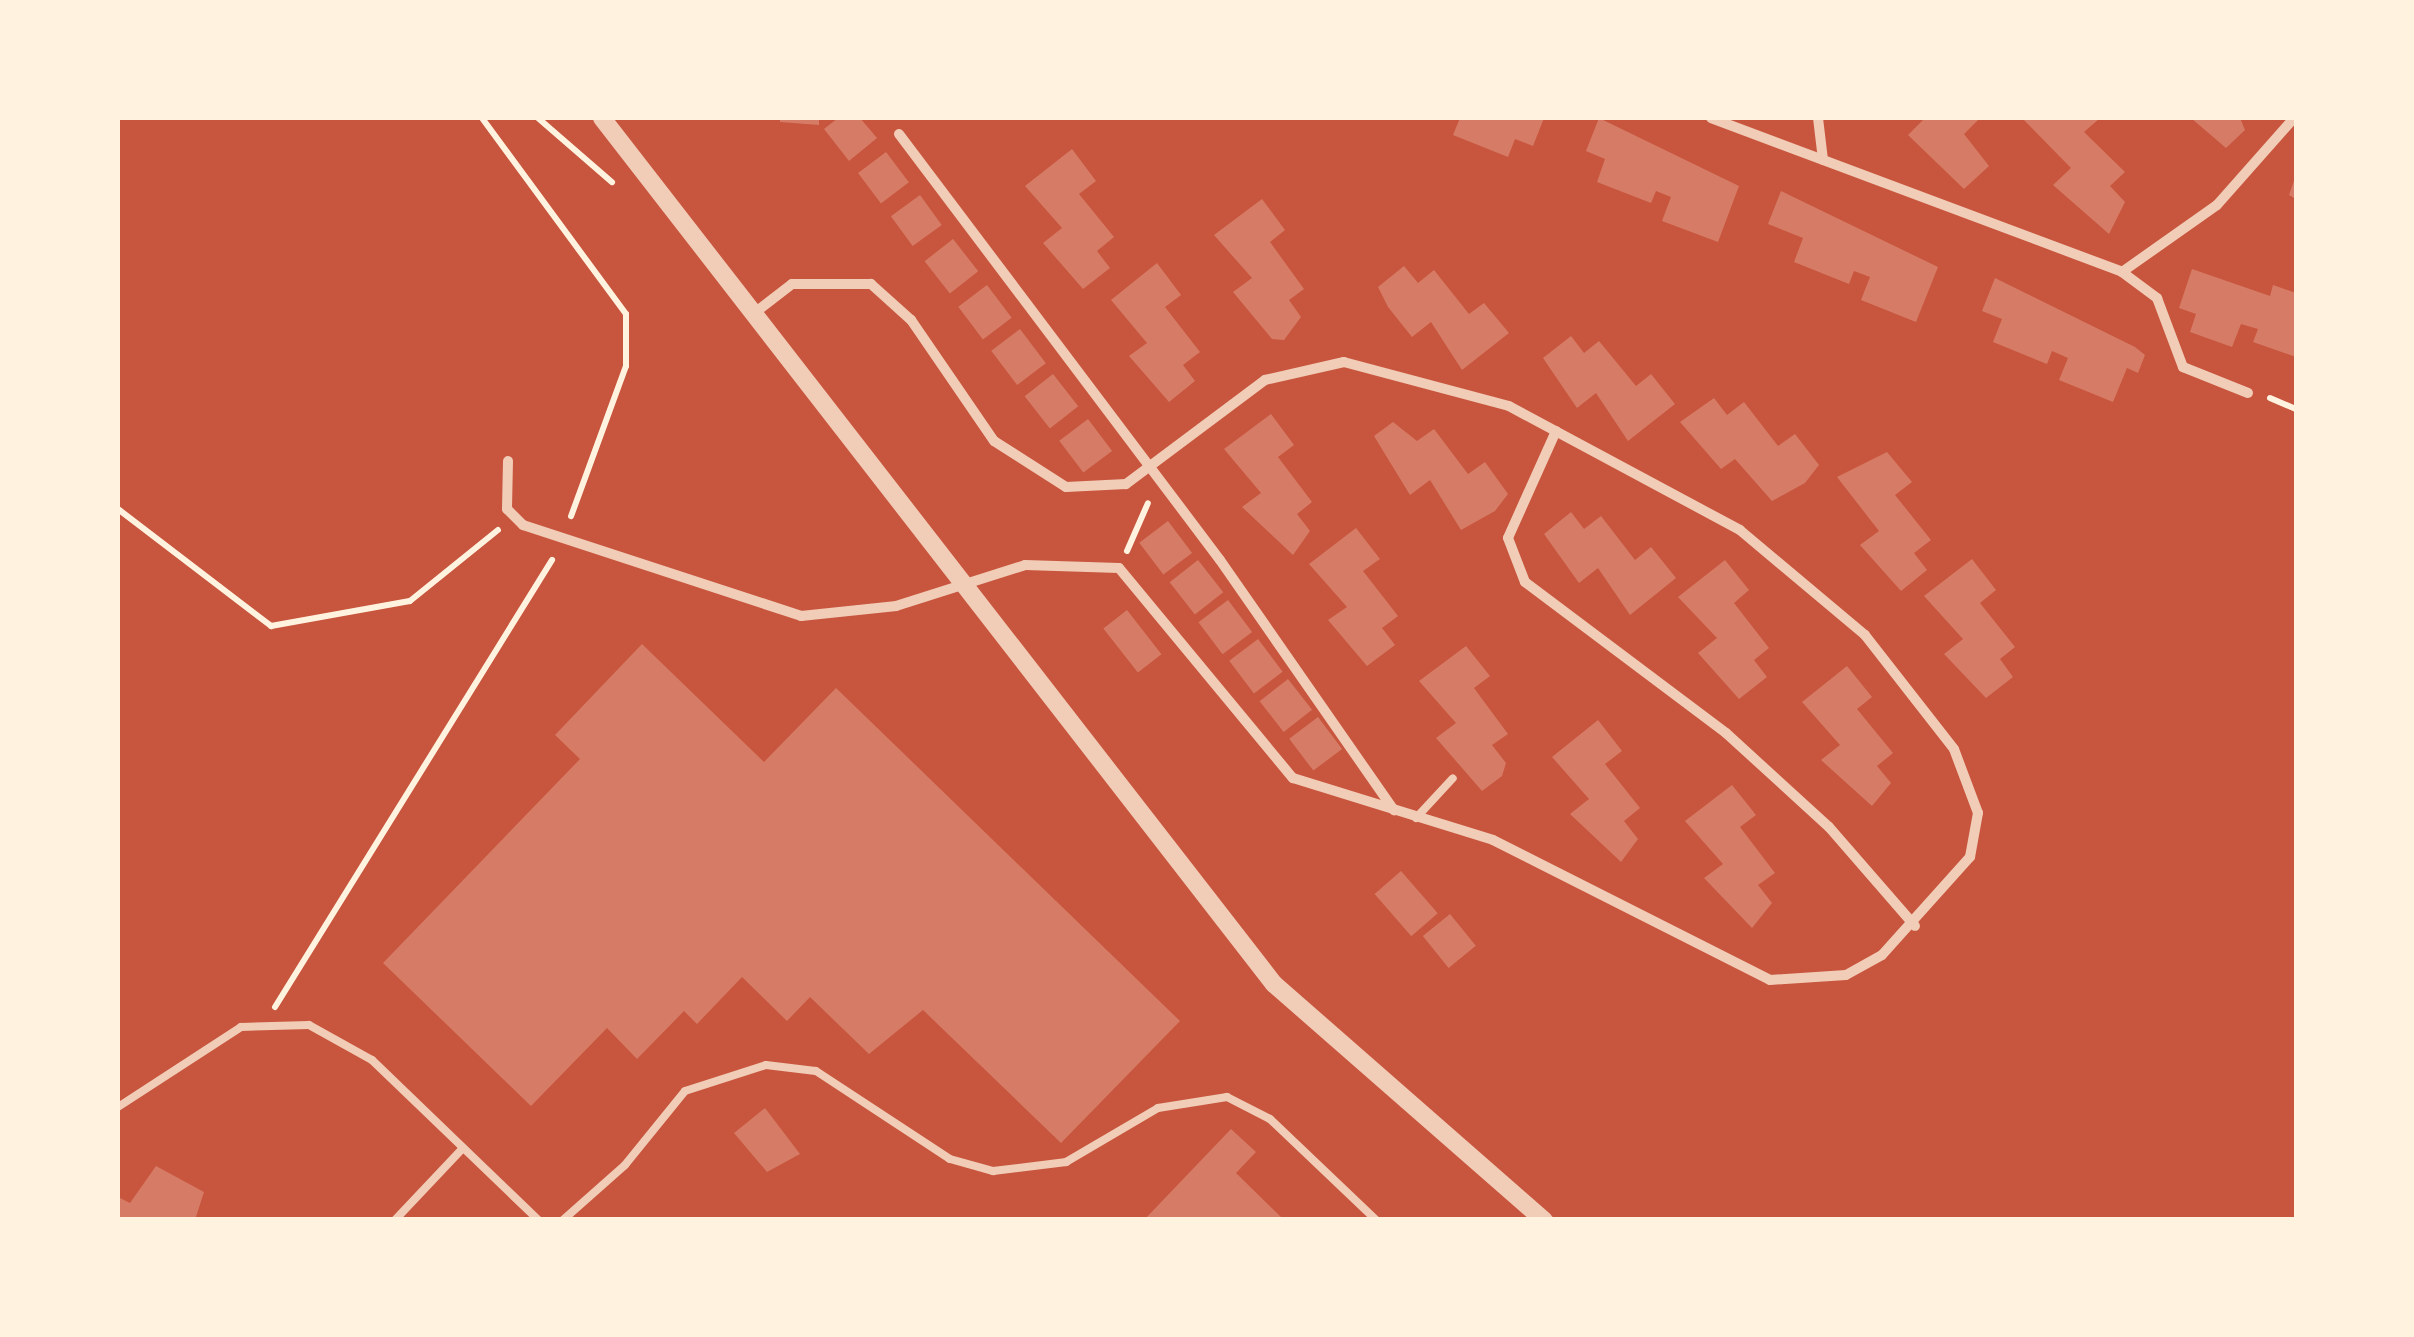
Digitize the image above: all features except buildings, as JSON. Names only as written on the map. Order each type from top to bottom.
[{"type":"street","points":[[602,118],[1274,984],[1544,1220]]},
{"type":"street","points":[[1711,118],[2122,272],[2157,298],[2183,367],[2248,392]]},
{"type":"street","points":[[1818,118],[1823,160]]},
{"type":"street","points":[[2122,272],[2217,204],[2294,118]]},
{"type":"street","points":[[899,134],[1159,480],[1394,811]]},
{"type":"street","points":[[508,460],[514,517],[560,542],[801,616],[852,614],[964,586],[1024,565],[1119,568],[1292,778],[1565,872],[1697,951],[1770,980],[1846,975],[1914,926],[1970,857],[1978,813],[1954,748],[1865,635],[1801,576],[1668,488],[1493,400],[1344,362],[1265,380],[1126,484],[1095,489],[1024,467],[994,441],[911,320],[872,284],[792,284],[752,314]]},
{"type":"street","points":[[1556,432],[1508,538],[1525,582],[1726,733],[1828,827],[1914,926]]},
{"type":"lane","points":[[1416,818],[1454,778]]},
{"type":"lane","points":[[118,1107],[241,1027],[310,1025],[372,1060],[538,1220]]},
{"type":"lane","points":[[563,1220],[625,1165],[685,1090],[766,1065],[816,1071],[950,1159],[992,1172],[1066,1162],[1158,1108],[1227,1097],[1270,1119],[1376,1220]]},
{"type":"lane","points":[[395,1220],[463,1148]]},
{"type":"path","points":[[482,118],[626,314],[626,366],[566,526]]},
{"type":"path","points":[[1119,568],[1159,480]]},
{"type":"path","points":[[118,509],[271,626],[410,601],[514,517]]},
{"type":"path","points":[[282,989],[552,560]]}]
